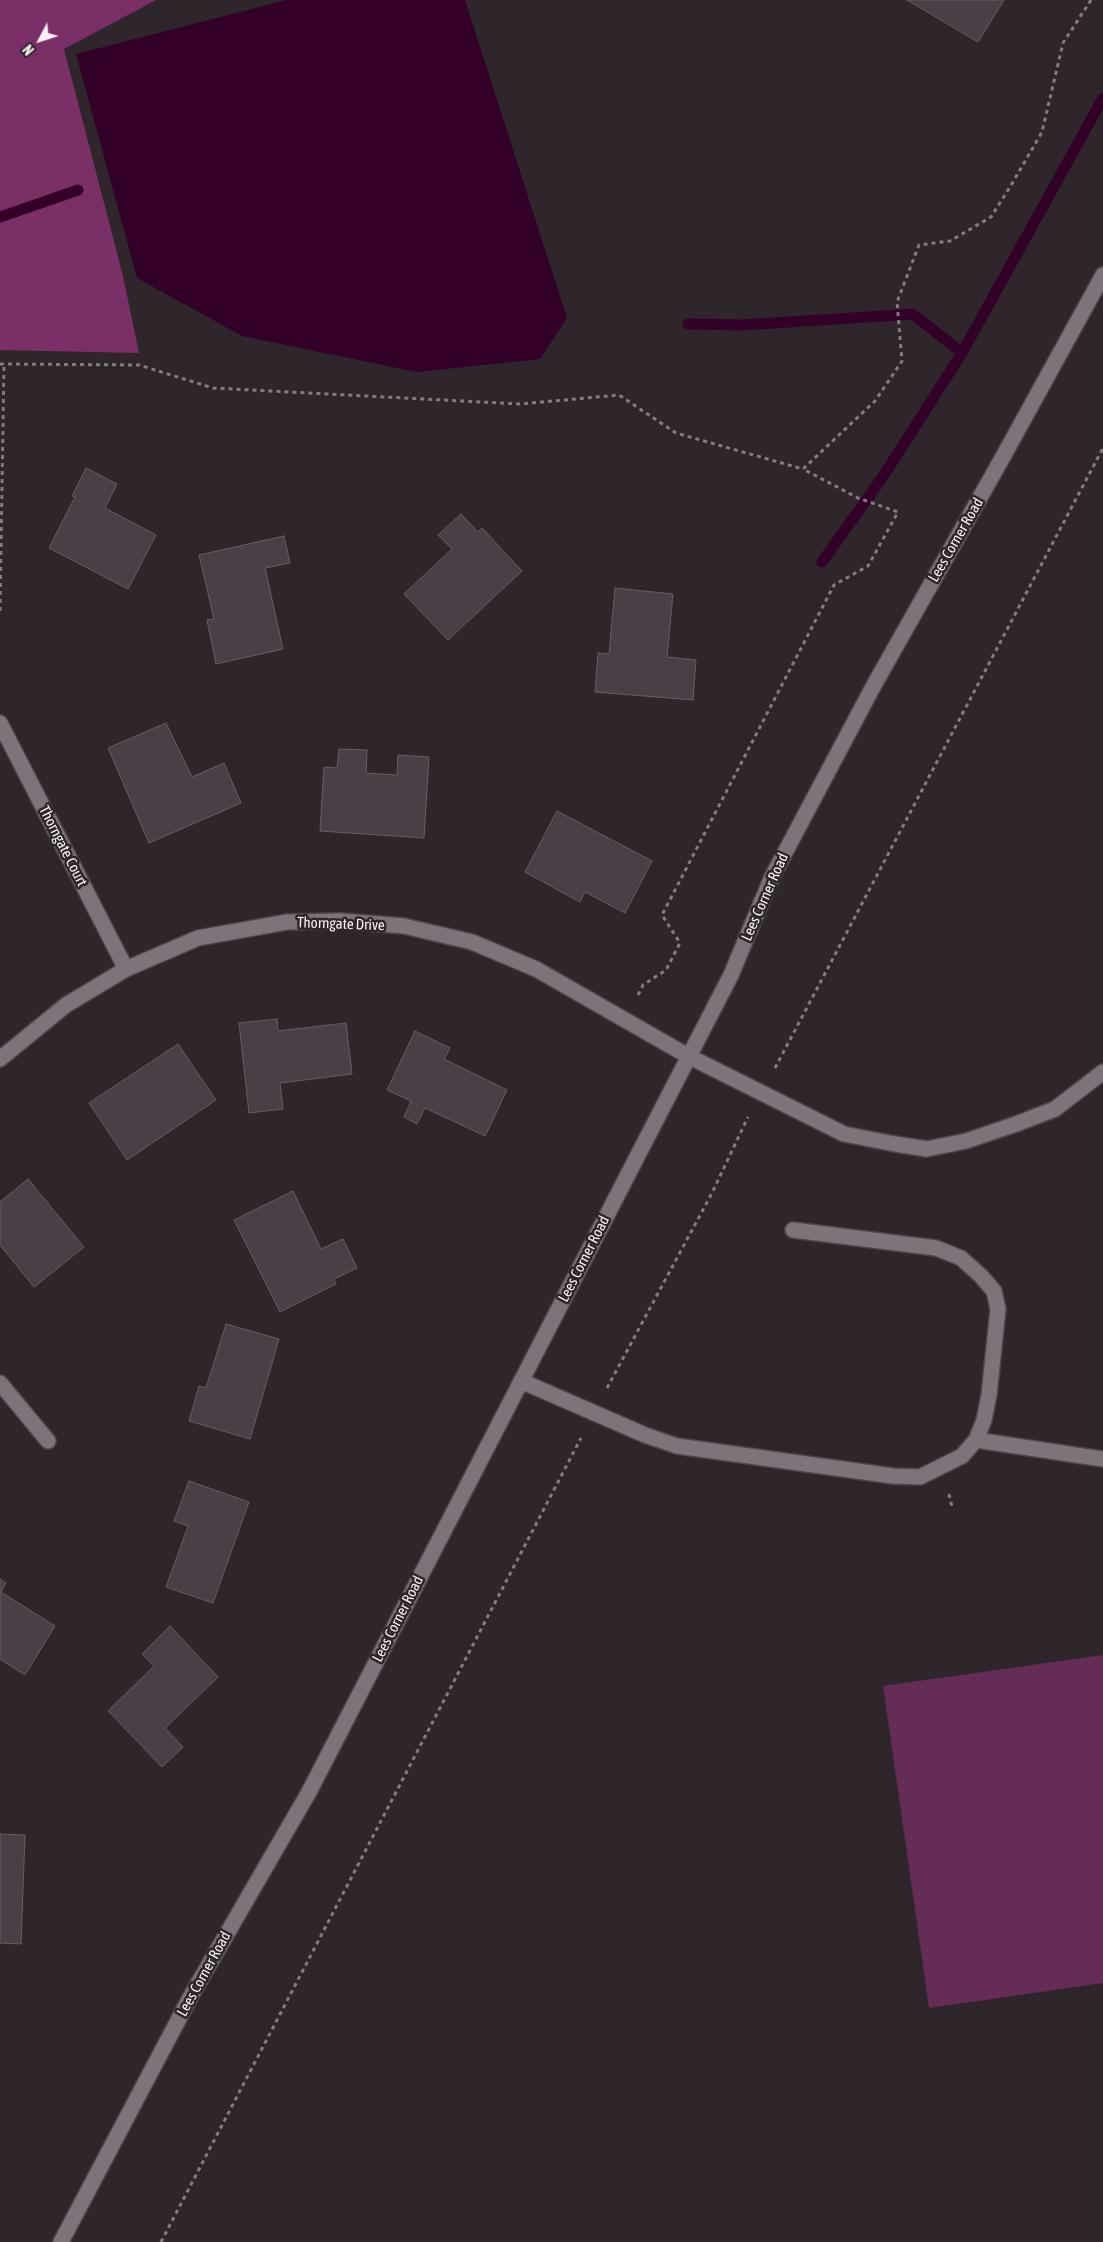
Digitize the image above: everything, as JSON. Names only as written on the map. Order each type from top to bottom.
[{"type":"street","name":"Lees Corner Road","points":[[61,2242],[192,1994],[309,1792],[731,975],[772,877],[874,685],[1004,455],[1103,274]]},
{"type":"street","name":"Thorngate Court","points":[[0,723],[126,969]]},
{"type":"street","name":"Thorngate Drive","points":[[0,1059],[66,1005],[126,969],[198,938],[287,922],[341,921],[404,926],[472,942],[536,970],[688,1056],[844,1134],[927,1149],[966,1141],[1055,1109],[1103,1072]]},
{"type":"street","points":[[521,1381],[676,1446],[893,1476],[920,1477],[962,1456],[976,1440],[984,1420],[998,1309],[994,1291],[961,1258],[936,1248],[793,1230]]},
{"type":"street","points":[[0,1382],[48,1441]]},
{"type":"street","points":[[976,1440],[1103,1460]]},
{"type":"path","points":[[803,469],[875,401],[902,361],[898,337],[897,302],[919,245],[950,241],[991,217],[996,210],[1042,132],[1063,43],[1091,0]]},
{"type":"path","points":[[0,611],[2,364],[139,365],[213,388],[520,404],[618,395],[676,433],[803,469],[858,498],[898,512],[868,566],[834,585],[662,915],[680,943],[666,970],[643,985],[624,1020]]},
{"type":"path","points":[[161,2242],[593,1412],[712,1193],[761,1092],[851,926],[1103,448]]},
{"type":"shaded area","points":[[0,0],[156,0],[64,49],[123,276],[139,353],[0,350]]},
{"type":"shaded area","points":[[287,0],[465,0],[567,318],[540,359],[417,372],[242,336],[137,278],[76,54]]},
{"type":"shaded area","points":[[1103,1655],[1103,1983],[929,2008],[883,1686]]},
{"type":"building","points":[[907,0],[1004,0],[978,42]]},
{"type":"building","points":[[86,468],[117,484],[105,508],[156,535],[128,589],[49,548],[75,497],[72,496]]},
{"type":"building","points":[[461,514],[478,532],[482,528],[522,571],[448,640],[404,594],[452,549],[438,535]]},
{"type":"building","points":[[284,536],[290,563],[265,568],[283,649],[216,664],[207,620],[214,619],[199,555]]},
{"type":"building","points":[[615,588],[673,594],[667,657],[696,660],[693,700],[595,692],[598,653],[609,654]]},
{"type":"building","points":[[166,723],[192,777],[224,763],[241,803],[149,843],[108,748]]},
{"type":"building","points":[[339,749],[367,750],[366,773],[397,775],[398,755],[429,757],[424,838],[320,831],[324,767],[337,768]]},
{"type":"building","points":[[557,811],[652,861],[625,913],[585,892],[580,902],[525,872]]},
{"type":"building","points":[[277,1019],[278,1031],[346,1023],[352,1074],[280,1083],[283,1109],[249,1113],[239,1023]]},
{"type":"building","points":[[415,1031],[450,1048],[444,1059],[507,1090],[485,1136],[425,1108],[417,1124],[404,1117],[411,1101],[387,1090]]},
{"type":"building","points":[[178,1044],[216,1100],[127,1160],[89,1103]]},
{"type":"building","points":[[28,1179],[84,1247],[34,1287],[0,1245],[0,1202]]},
{"type":"building","points":[[293,1191],[321,1249],[343,1239],[357,1268],[334,1279],[336,1284],[280,1312],[234,1220]]},
{"type":"building","points":[[226,1324],[279,1339],[250,1439],[189,1421],[199,1386],[206,1388]]},
{"type":"building","points":[[189,1481],[249,1502],[213,1603],[166,1587],[188,1526],[174,1521]]},
{"type":"building","points":[[0,1579],[6,1583],[1,1592],[55,1626],[25,1675],[0,1659]]},
{"type":"building","points":[[170,1626],[218,1677],[165,1728],[183,1747],[162,1767],[108,1711],[154,1666],[142,1654]]},
{"type":"building","points":[[0,1834],[25,1835],[21,1944],[0,1943]]},
{"type":"waterway","points":[[688,324],[743,325],[913,314],[962,353],[1103,98]]},
{"type":"waterway","points":[[0,217],[78,190]]},
{"type":"waterway","points":[[822,562],[882,478],[962,353]]}]
